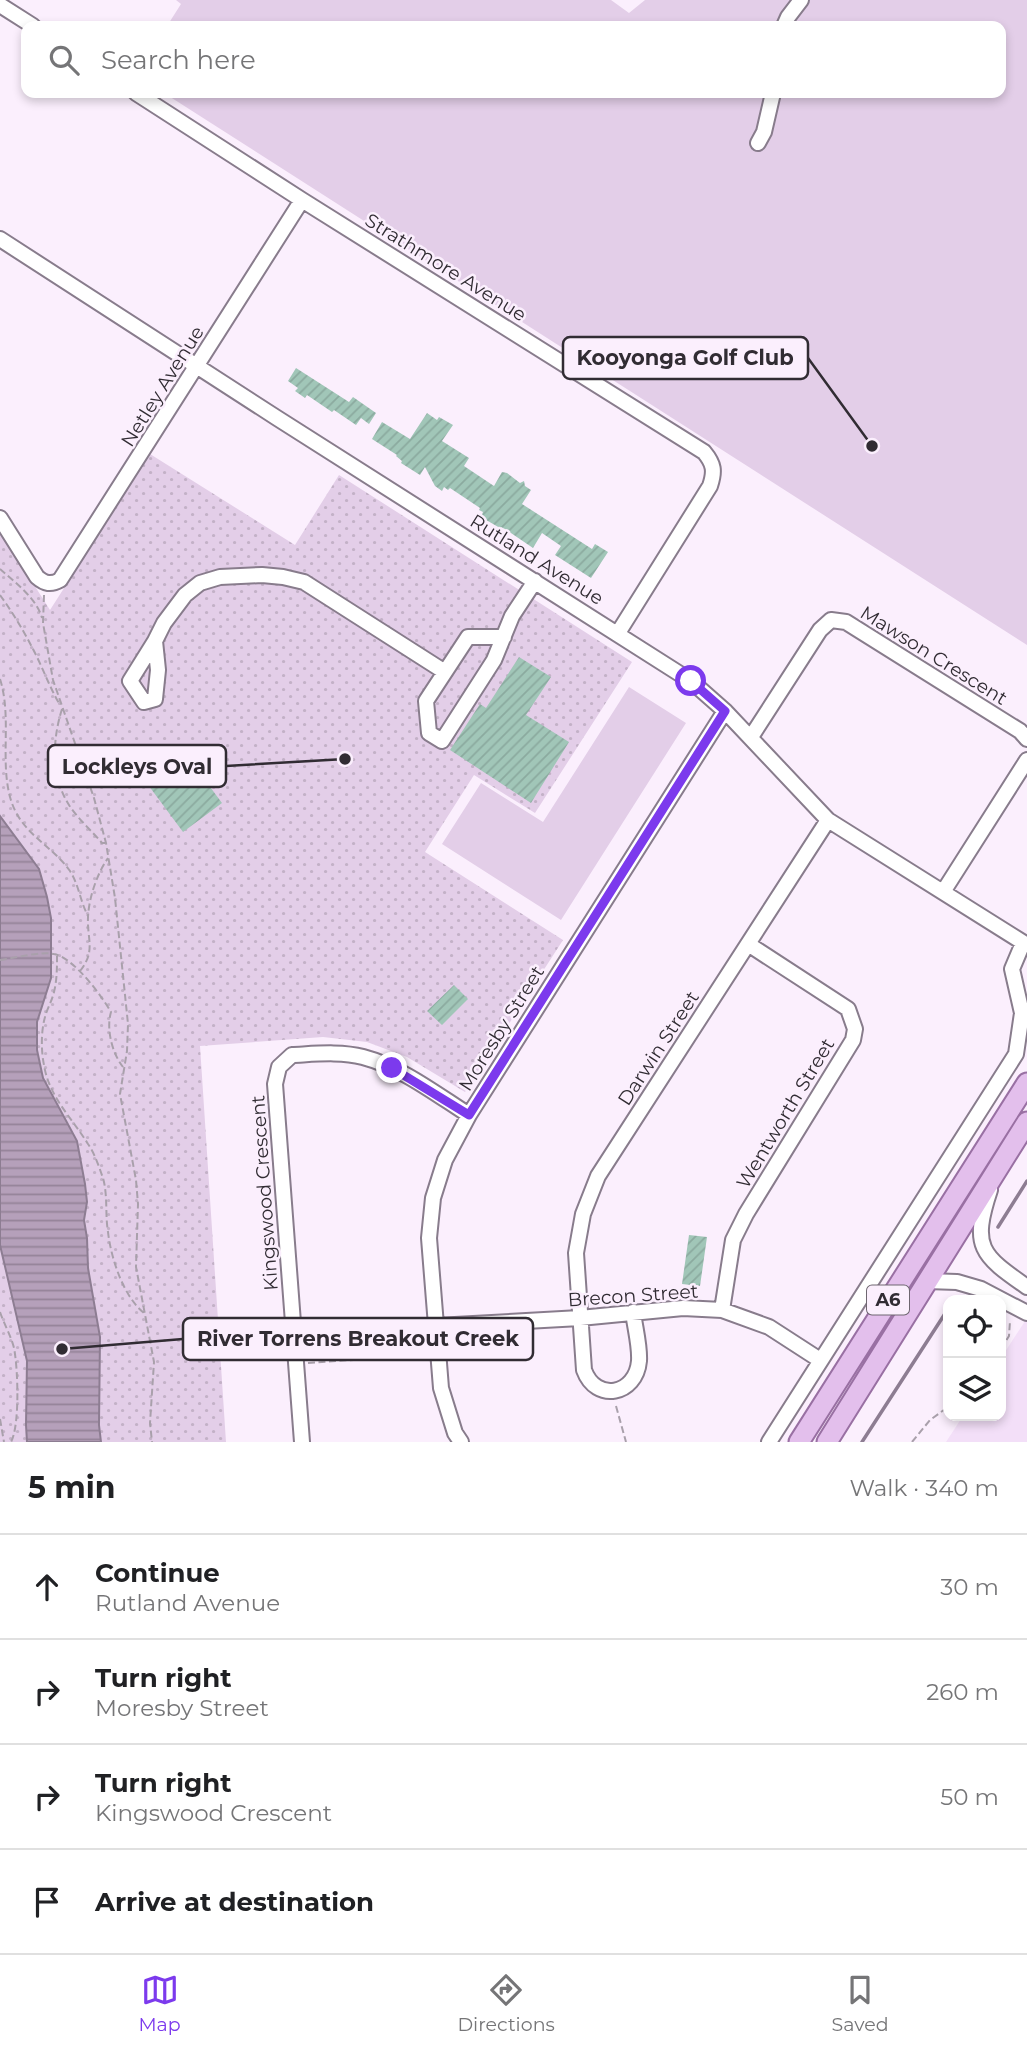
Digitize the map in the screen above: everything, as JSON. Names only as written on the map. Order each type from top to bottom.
[{"type":"main road","name":"A6","points":[[799,1442],[1027,1083]]},
{"type":"main road","name":"A6","points":[[827,1442],[1027,1122]]},
{"type":"street","points":[[786,21],[801,0]]},
{"type":"street","points":[[0,5],[25,21]]},
{"type":"street","name":"Strathmore Avenue","points":[[144,98],[704,452],[713,463],[714,474],[710,486],[618,633]]},
{"type":"street","points":[[758,143],[764,132],[773,98]]},
{"type":"street","name":"Netley Avenue","points":[[47,583],[56,583],[66,574],[302,200]]},
{"type":"street","name":"Rutland Avenue","points":[[2,245],[691,681],[751,737],[828,820],[1025,944]]},
{"type":"street","points":[[0,518],[34,573],[47,583]]},
{"type":"street","points":[[155,641],[179,602],[200,583],[241,575],[283,577],[304,582],[444,672]]},
{"type":"street","points":[[504,637],[468,637],[426,701],[429,733],[442,741],[494,660],[504,637],[512,616],[535,581]]},
{"type":"street","name":"Mawson Crescent","points":[[751,737],[820,629],[831,620],[846,622],[1020,731],[1027,739]]},
{"type":"street","name":"Moresby Street","points":[[461,1442],[455,1433],[441,1388],[429,1238],[433,1198],[445,1160],[469,1115],[725,711]]},
{"type":"street","points":[[943,892],[1027,760]]},
{"type":"street","name":"Darwin Street","points":[[612,1392],[599,1390],[586,1377],[584,1370],[576,1253],[583,1214],[598,1176],[828,820]]},
{"type":"street","name":"Wentworth Street","points":[[722,1310],[733,1240],[746,1214],[853,1040],[855,1029],[848,1009],[748,944]]},
{"type":"street","points":[[769,1442],[1016,1054],[1022,1013],[1012,969],[1025,944]]},
{"type":"street","name":"Kingswood Crescent","points":[[302,1442],[275,1084],[279,1068],[292,1055],[361,1056],[392,1068],[469,1115]]},
{"type":"street","points":[[998,1169],[981,1222],[983,1250],[998,1266],[1027,1287]]},
{"type":"street","points":[[928,1281],[957,1282],[981,1289],[1021,1314]]},
{"type":"street","name":"Brecon Street","points":[[436,1326],[580,1318],[683,1308],[722,1310],[769,1327],[821,1360]]},
{"type":"street","points":[[612,1392],[627,1386],[639,1362],[634,1312]]},
{"type":"path","points":[[0,569],[19,586],[40,612],[53,680],[94,798],[106,843],[115,898],[128,1024],[120,1094],[136,1180],[136,1267],[154,1362],[150,1423],[152,1442]]},
{"type":"path","points":[[43,623],[47,583]]},
{"type":"path","points":[[0,595],[23,631],[62,709],[55,748],[55,768],[60,787],[70,806],[102,843],[106,843]]},
{"type":"path","points":[[0,679],[6,714],[9,794],[14,811],[27,830],[69,871],[88,916]]},
{"type":"path","points":[[79,972],[88,961],[91,950],[88,916],[99,871],[108,858]]},
{"type":"path","points":[[0,960],[53,953],[68,960],[104,1000],[111,1012],[110,1035],[118,1061],[124,1068]]},
{"type":"path","points":[[57,955],[54,994],[44,1017],[44,1066],[59,1105],[89,1144],[97,1161],[104,1181],[111,1251],[119,1275],[136,1306],[145,1314]]},
{"type":"path","points":[[0,1312],[14,1349],[17,1412],[11,1442]]},
{"type":"path","points":[[1006,1341],[1010,1322],[1021,1314]]},
{"type":"path","points":[[296,1364],[438,1354]]},
{"type":"path","points":[[612,1392],[626,1442]]},
{"type":"path","points":[[912,1442],[930,1420],[943,1411]]},
{"type":"path","points":[[0,1419],[4,1442]]},
{"type":"shaded area","points":[[176,0],[611,0],[629,13],[645,0],[1027,0],[1027,645],[172,98],[1006,98],[1006,21],[170,21],[181,4]]},
{"type":"shaded area","points":[[150,454],[295,545],[339,475],[632,662],[535,813],[474,775],[425,852],[563,940],[465,1092],[407,1057],[367,1042],[323,1037],[200,1046],[226,1442],[0,1442],[0,531],[50,610]]},
{"type":"shaded area","points":[[629,687],[686,723],[561,920],[442,844],[481,783],[543,822]]},
{"type":"shaded area","points":[[0,816],[39,869],[51,918],[51,978],[37,1022],[37,1050],[43,1078],[77,1141],[85,1184],[87,1202],[84,1220],[88,1268],[100,1337],[101,1442],[27,1442],[27,1361],[0,1245]]},
{"type":"shaded area","points":[[1027,1318],[1027,1442],[946,1442],[960,1421],[1006,1421],[1006,1350]]},
{"type":"building","points":[[296,368],[349,402],[353,397],[376,413],[369,424],[361,418],[356,425],[334,410],[332,412],[307,395],[305,398],[295,391],[298,388],[288,381]]},
{"type":"building","points":[[427,413],[437,420],[439,417],[453,425],[442,441],[469,458],[464,466],[494,486],[502,472],[520,483],[524,481],[525,486],[531,490],[522,504],[592,549],[595,544],[608,552],[591,578],[555,555],[561,546],[542,533],[533,548],[481,517],[483,512],[480,508],[450,488],[448,490],[444,487],[442,491],[435,486],[425,467],[420,475],[401,463],[397,455],[372,439],[382,422],[410,439]]},
{"type":"building","points":[[519,657],[551,677],[526,715],[569,742],[531,803],[450,750],[480,704],[486,708]]},
{"type":"building","points":[[179,745],[222,803],[183,832],[140,774]]},
{"type":"building","points":[[454,985],[468,999],[442,1025],[427,1011]]},
{"type":"building","points":[[689,1235],[707,1237],[700,1286],[682,1284]]},
{"type":"waterway","points":[[998,1227],[1027,1181]]},
{"type":"waterway","points":[[862,1442],[943,1317]]},
{"type":"place","name":"Kooyonga Golf Club","points":[[872,446]]},
{"type":"place","name":"Lockleys Oval","points":[[345,759]]},
{"type":"place","name":"River Torrens Breakout Creek","points":[[62,1349]]},
{"type":"route","points":[[392,1068],[469,1115],[725,711],[691,681]]}]
